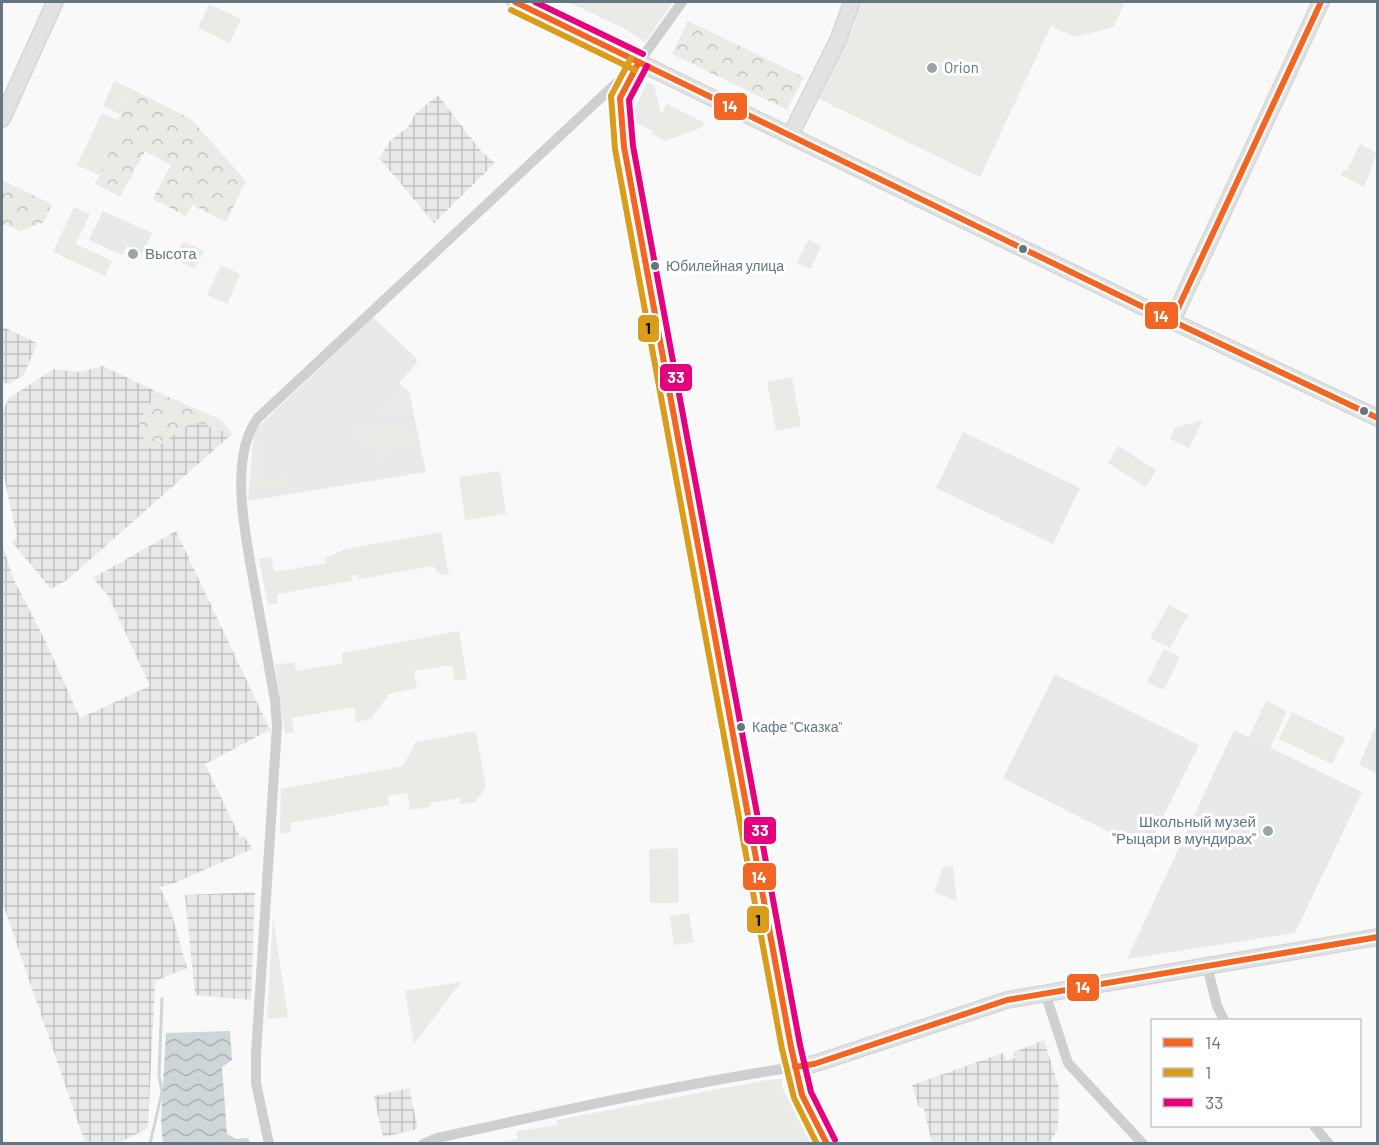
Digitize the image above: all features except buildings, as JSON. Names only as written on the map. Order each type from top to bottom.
[{"type":"street","points":[[2,119],[55,2]]},
{"type":"street","points":[[515,2],[1377,418]]},
{"type":"street","points":[[268,1143],[256,1083],[256,1054],[278,726],[242,510],[242,477],[249,431],[266,411],[614,95],[682,2]]},
{"type":"street","points":[[790,136],[838,40],[852,2]]},
{"type":"street","points":[[1172,321],[1321,2]]},
{"type":"street","points":[[614,95],[795,1067],[802,1095],[827,1143]]},
{"type":"street","points":[[423,1143],[746,1074],[814,1064],[1007,1000],[1377,937]]},
{"type":"street","points":[[1208,966],[1217,1006],[1224,1019]]},
{"type":"street","points":[[1045,993],[1068,1063],[1143,1143]]},
{"type":"street","points":[[1316,1127],[1329,1143]]},
{"type":"shaded area","points":[[438,95],[481,151],[495,163],[434,223],[379,158],[390,141],[409,126],[415,114]]},
{"type":"shaded area","points":[[103,211],[152,233],[143,253],[127,246],[122,255],[89,240]]},
{"type":"shaded area","points":[[373,317],[416,358],[417,363],[399,383],[409,392],[426,472],[248,501],[254,431]]},
{"type":"shaded area","points":[[3,327],[37,343],[24,375],[8,384],[2,381]]},
{"type":"shaded area","points":[[103,366],[157,392],[139,422],[154,449],[193,421],[232,434],[67,580],[51,589],[12,542],[17,537],[2,468],[2,412],[9,398],[54,369],[79,372]]},
{"type":"shaded area","points":[[963,432],[1080,488],[1053,544],[936,488]]},
{"type":"shaded area","points":[[176,531],[270,730],[205,764],[240,837],[244,836],[252,849],[172,884],[160,887],[171,911],[187,968],[155,981],[148,1128],[119,1143],[85,1143],[2,901],[2,544],[14,580],[44,638],[80,718],[150,686],[109,597],[93,578]]},
{"type":"shaded area","points":[[1055,674],[1199,745],[1146,851],[1003,778]]},
{"type":"shaded area","points":[[1377,723],[1377,774],[1359,765]]},
{"type":"shaded area","points":[[1234,730],[1362,792],[1295,933],[1127,959]]},
{"type":"shaded area","points":[[255,892],[251,1000],[195,995],[185,895]]},
{"type":"shaded area","points":[[1044,1040],[1059,1088],[1058,1129],[1049,1143],[932,1143],[924,1109],[919,1107],[912,1085],[1003,1053],[1006,1060],[1015,1058],[1014,1052]]},
{"type":"shaded area","points":[[409,1088],[418,1129],[383,1137],[374,1096]]},
{"type":"green space","points":[[568,2],[673,2],[645,42],[623,28]]},
{"type":"green space","name":"Orion","points":[[862,2],[1122,2],[1124,4],[1114,26],[1109,28],[1075,37],[1051,26],[980,177],[819,99],[853,28]]},
{"type":"green space","points":[[209,4],[241,19],[230,43],[198,28]]},
{"type":"green space","points":[[688,21],[804,77],[787,110],[672,54]]},
{"type":"green space","points":[[114,81],[132,89],[120,114],[103,106]]},
{"type":"green space","points":[[647,82],[654,85],[661,114],[667,104],[705,123],[703,127],[665,141],[652,134],[653,131],[636,123],[635,108]]},
{"type":"green space","points":[[132,89],[191,119],[246,181],[226,222],[192,205],[186,216],[153,199],[171,165],[145,151],[120,197],[95,184],[123,123],[118,120]]},
{"type":"green space","points":[[102,113],[124,123],[99,175],[77,165]]},
{"type":"green space","points":[[1360,144],[1377,153],[1364,187],[1341,175],[1343,170],[1347,171]]},
{"type":"green space","points":[[2,180],[52,204],[44,222],[21,231],[4,224],[2,230]]},
{"type":"green space","points":[[74,207],[90,214],[76,244],[112,261],[105,276],[53,252]]},
{"type":"green space","points":[[808,240],[821,246],[811,269],[797,263]]},
{"type":"green space","points":[[183,241],[204,251],[195,269],[174,259]]},
{"type":"green space","points":[[221,265],[240,274],[227,304],[207,295]]},
{"type":"green space","points":[[792,377],[801,426],[776,431],[767,382]]},
{"type":"green space","points":[[403,386],[409,392],[413,412],[370,420]]},
{"type":"green space","points":[[157,392],[222,420],[232,434],[193,421],[154,449],[146,446],[139,422]]},
{"type":"green space","points":[[1203,420],[1189,448],[1170,439],[1175,428]]},
{"type":"green space","points":[[362,421],[365,424],[379,421],[381,429],[404,424],[407,436],[416,434],[418,445],[386,452],[387,460],[376,462],[372,442],[365,449],[349,434]]},
{"type":"green space","points":[[254,441],[262,442],[270,460],[260,470],[271,482],[282,472],[296,486],[249,494]]},
{"type":"green space","points":[[1118,446],[1156,470],[1146,487],[1108,463]]},
{"type":"green space","points":[[500,471],[506,514],[465,520],[459,477]]},
{"type":"green space","points":[[441,532],[449,574],[441,575],[433,566],[359,579],[358,575],[351,576],[352,581],[277,594],[278,603],[268,605],[259,559],[271,557],[274,572],[326,563],[325,558],[346,549]]},
{"type":"green space","points":[[1169,605],[1188,615],[1170,648],[1150,638]]},
{"type":"green space","points":[[459,631],[467,679],[455,681],[452,665],[414,671],[417,688],[389,694],[371,719],[356,722],[354,707],[292,718],[294,732],[285,734],[275,665],[294,662],[296,671],[343,663],[342,653]]},
{"type":"green space","points":[[1164,649],[1180,657],[1164,690],[1147,682]]},
{"type":"green space","points":[[1266,701],[1287,711],[1270,748],[1249,737]]},
{"type":"green space","points":[[1292,712],[1345,738],[1332,764],[1279,739]]},
{"type":"green space","points":[[476,731],[486,788],[475,802],[461,804],[460,798],[430,803],[431,807],[410,810],[407,793],[388,796],[389,805],[291,823],[291,832],[280,834],[281,789],[403,766],[416,742]]},
{"type":"green space","points":[[678,848],[679,903],[650,903],[649,849]]},
{"type":"green space","points":[[953,866],[957,901],[934,892],[943,867]]},
{"type":"green space","points":[[689,913],[694,942],[674,945],[670,916]]},
{"type":"green space","points":[[273,917],[288,1017],[267,1019]]},
{"type":"green space","points":[[461,982],[414,1044],[405,991]]},
{"type":"green space","points":[[782,1079],[782,1087],[810,1143],[495,1143],[518,1139],[517,1131],[558,1125],[557,1120]]},
{"type":"water","points":[[230,1031],[232,1060],[222,1067],[227,1134],[236,1139],[248,1138],[250,1143],[163,1143],[161,1121],[166,1033]]},
{"type":"waterway","points":[[150,1144],[162,1092],[159,1075],[162,999]]},
{"type":"transit line","name":"14","points":[[515,2],[1172,321],[1378,418]]},
{"type":"transit line","name":"33","points":[[535,2],[643,54]]},
{"type":"transit line","name":"14","points":[[1172,321],[1321,2]]},
{"type":"transit line","name":"1","points":[[511,10],[635,70]]},
{"type":"transit line","name":"1","points":[[631,58],[611,96],[615,149],[782,1049],[794,1098],[817,1144]]},
{"type":"transit line","name":"14","points":[[639,62],[620,98],[624,147],[791,1047],[802,1095],[827,1144]]},
{"type":"transit line","name":"33","points":[[647,66],[629,100],[633,146],[800,1045],[811,1092],[835,1140]]},
{"type":"transit line","name":"14","points":[[795,1067],[814,1064],[1007,1000],[1378,937]]},
{"type":"place","name":"Orion","points":[[932,68]]},
{"type":"place","name":"Высота","points":[[133,254]]},
{"type":"place","name":"Юбилейная улица","points":[[655,266]]},
{"type":"place","name":"Кафе \"Сказка\"","points":[[741,727]]},
{"type":"place","name":"Школьный музей \"Рыцари в мундирах\"","points":[[1268,831]]}]
